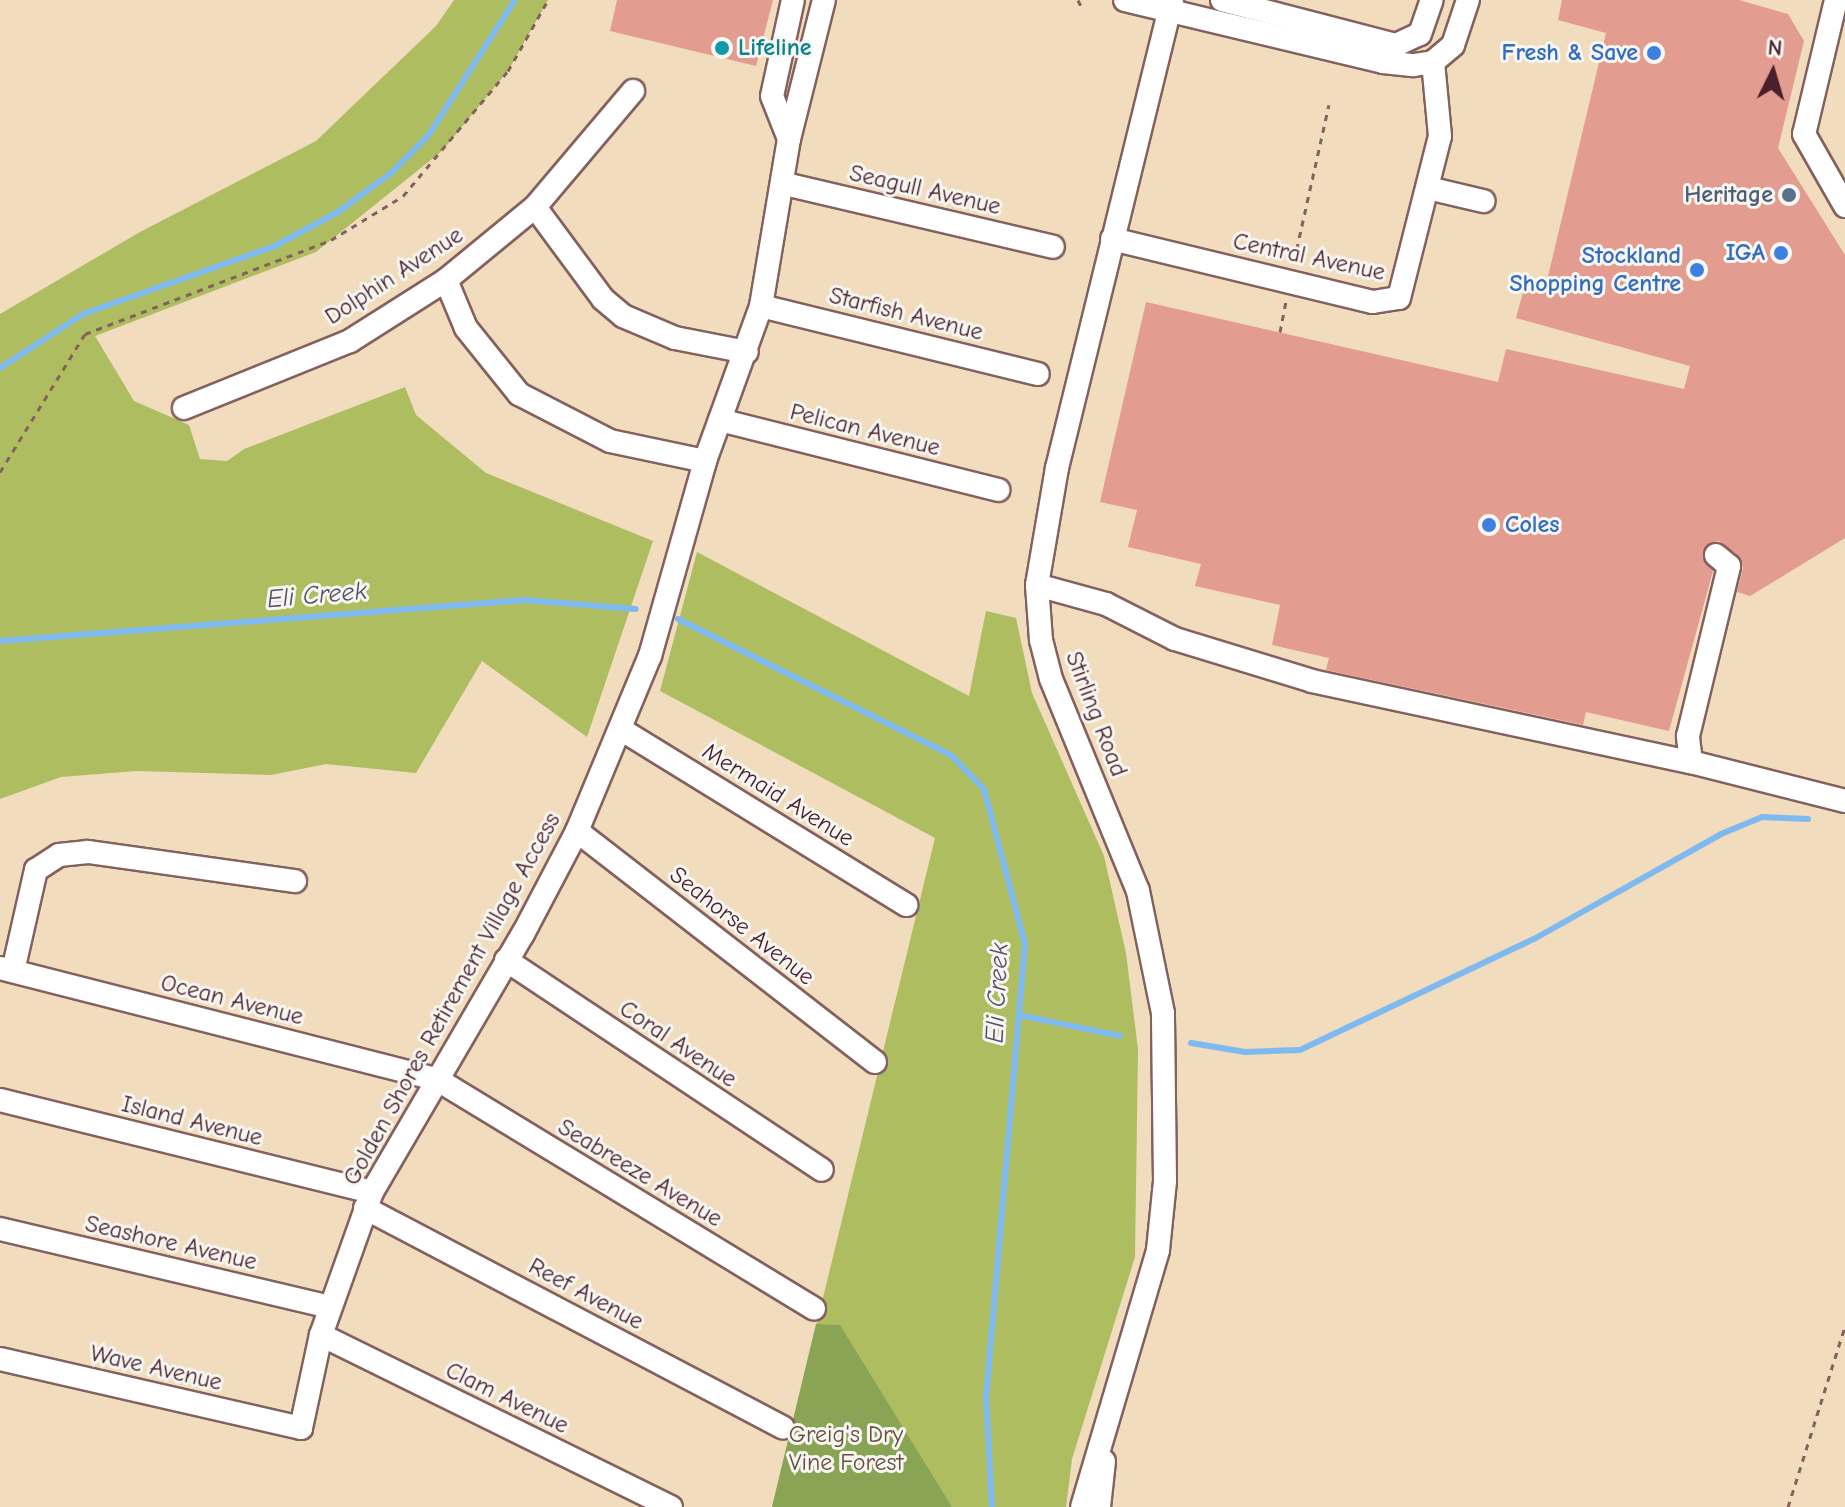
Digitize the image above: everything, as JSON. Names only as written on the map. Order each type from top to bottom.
[{"type":"street","name":"Golden Shores Retirement Village Access","points":[[789,139],[772,96],[793,0]]},
{"type":"street","name":"Golden Shores Retirement Village Access","points":[[301,1428],[321,1335],[368,1200],[577,831],[622,730],[650,656],[705,461],[747,352],[761,306],[785,184],[789,139],[824,0]]},
{"type":"street","points":[[1125,0],[1170,6],[1424,64],[1453,45],[1468,0]]},
{"type":"street","points":[[1222,0],[1316,21],[1381,43],[1410,42],[1425,25],[1432,0]]},
{"type":"street","points":[[1836,0],[1804,134],[1845,206]]},
{"type":"street","name":"Stirling Road","points":[[1082,1507],[1158,1250],[1165,1181],[1163,1013],[1138,891],[1051,679],[1041,640],[1037,585],[1057,468],[1170,6]]},
{"type":"street","name":"Central Avenue","points":[[1112,239],[1373,302],[1399,298],[1428,188],[1441,115],[1424,64]]},
{"type":"street","name":"Dolphin Avenue","points":[[184,408],[350,341],[446,280],[535,207],[633,91]]},
{"type":"street","name":"Seagull Avenue","points":[[785,184],[1053,247]]},
{"type":"street","points":[[1428,188],[1483,201]]},
{"type":"street","points":[[535,207],[603,299],[623,316],[675,338],[747,352]]},
{"type":"street","points":[[446,280],[466,328],[519,394],[610,441],[705,461]]},
{"type":"street","name":"Starfish Avenue","points":[[761,306],[1038,374]]},
{"type":"street","name":"Pelican Avenue","points":[[720,420],[998,490]]},
{"type":"street","points":[[1691,762],[1688,736],[1729,566],[1716,555]]},
{"type":"street","points":[[1037,585],[1106,604],[1175,639],[1312,681],[1691,762],[1845,801]]},
{"type":"street","name":"Mermaid Avenue","points":[[622,730],[907,905]]},
{"type":"street","name":"Seahorse Avenue","points":[[577,831],[875,1062]]},
{"type":"street","name":"Ocean Avenue","points":[[295,881],[88,852],[59,855],[36,870],[6,969],[438,1080]]},
{"type":"street","name":"Coral Avenue","points":[[506,960],[822,1170]]},
{"type":"street","name":"Seabreeze Avenue","points":[[438,1080],[814,1309]]},
{"type":"street","name":"Island Avenue","points":[[0,1100],[368,1200]]},
{"type":"street","name":"Reef Avenue","points":[[368,1200],[783,1427]]},
{"type":"street","name":"Seashore Avenue","points":[[0,1229],[330,1307]]},
{"type":"street","name":"Clam Avenue","points":[[321,1335],[671,1507]]},
{"type":"street","name":"Wave Avenue","points":[[0,1359],[301,1428]]},
{"type":"street","name":"Stirling Road","points":[[1099,1507],[1115,1397]]},
{"type":"path","points":[[0,472],[85,334],[331,240],[403,196],[508,71],[548,0]]},
{"type":"path","points":[[1078,0],[1081,6]]},
{"type":"path","points":[[1280,332],[1329,105]]},
{"type":"path","points":[[1788,1507],[1845,1326]]},
{"type":"green space","points":[[454,0],[548,0],[508,71],[442,151],[316,252],[95,336],[134,401],[189,425],[200,459],[227,461],[244,449],[405,387],[416,415],[486,473],[653,541],[587,737],[482,661],[416,773],[326,764],[271,775],[136,771],[61,777],[0,799],[0,314],[140,232],[316,141],[436,26]]},
{"type":"green space","points":[[697,552],[969,696],[986,611],[1016,618],[1032,693],[1104,856],[1126,953],[1138,1049],[1135,1257],[1072,1459],[1066,1507],[772,1507],[935,838],[660,691]]},
{"type":"green space","name":"Greig's Dry Vine Forest","points":[[816,1324],[840,1325],[952,1507],[772,1507]]},
{"type":"building","name":"Lifeline","points":[[617,0],[773,0],[756,66],[610,31]]},
{"type":"building","name":"Coles","points":[[1562,0],[1739,0],[1788,14],[1804,41],[1778,148],[1845,255],[1845,538],[1750,596],[1737,592],[1743,568],[1739,556],[1719,541],[1706,545],[1703,559],[1713,571],[1669,731],[1586,712],[1583,725],[1326,670],[1329,658],[1272,645],[1280,605],[1195,586],[1201,564],[1128,547],[1137,510],[1100,502],[1146,302],[1498,382],[1506,349],[1684,389],[1690,366],[1516,318],[1525,285],[1545,289],[1606,33],[1558,20]]},
{"type":"waterway","points":[[0,368],[83,314],[275,246],[338,212],[391,173],[428,136],[515,0]]},
{"type":"waterway","name":"Eli Creek","points":[[0,641],[524,600],[636,609]]},
{"type":"waterway","name":"Eli Creek","points":[[678,619],[951,755],[984,789],[1025,944],[986,1395],[992,1507]]},
{"type":"waterway","points":[[1191,1043],[1245,1052],[1300,1050],[1534,939],[1721,834],[1762,817],[1808,819]]},
{"type":"waterway","points":[[1019,1015],[1120,1036]]},
{"type":"place","name":"Lifeline","points":[[722,48]]},
{"type":"place","name":"Fresh & Save","points":[[1654,53]]},
{"type":"place","name":"Heritage","points":[[1789,195]]},
{"type":"place","name":"IGA","points":[[1781,253]]},
{"type":"place","name":"Stockland Shopping Centre","points":[[1697,270]]},
{"type":"place","name":"Coles","points":[[1489,525]]}]
